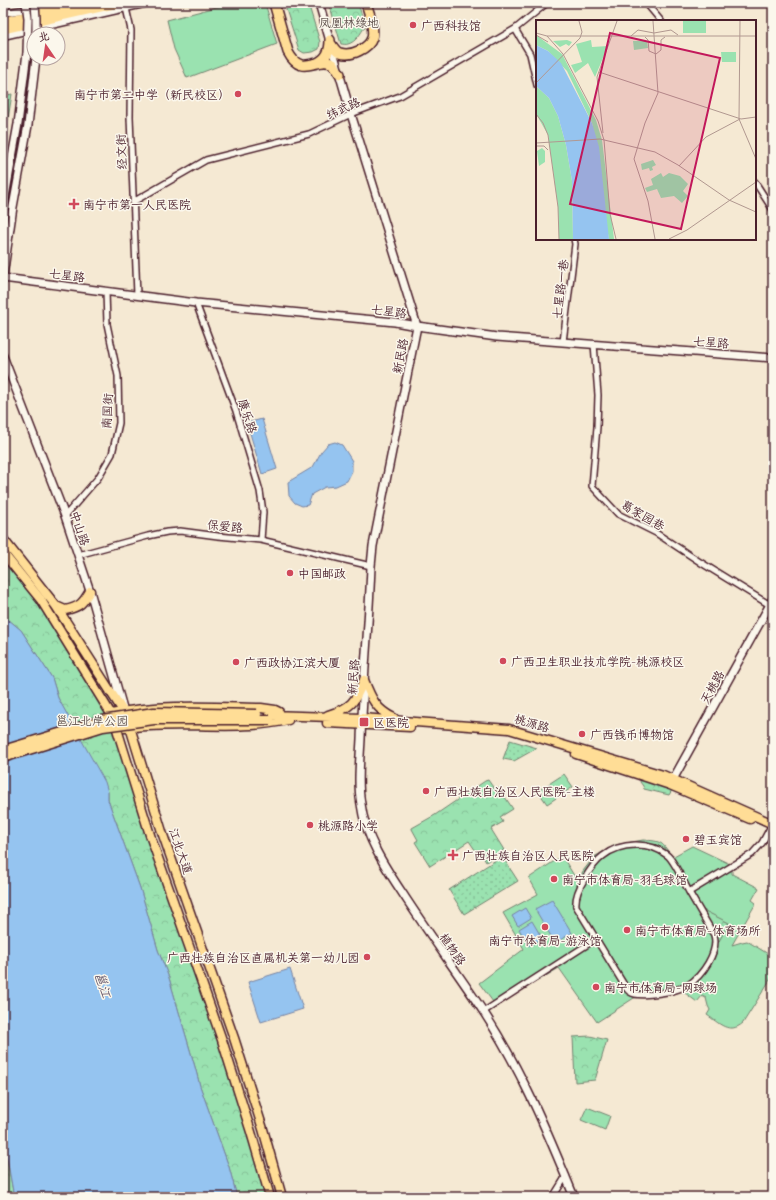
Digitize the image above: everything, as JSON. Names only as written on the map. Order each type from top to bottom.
[{"type":"highway","points":[[3,22],[84,3]]},
{"type":"highway","points":[[274,3],[288,52],[291,57],[300,64],[306,66],[324,62],[333,65],[340,74]]},
{"type":"highway","points":[[331,42],[335,50],[344,54],[358,51],[369,45],[372,37],[372,29],[366,3]]},
{"type":"highway","points":[[3,29],[122,6]]},
{"type":"highway","points":[[317,63],[325,58],[331,42]]},
{"type":"highway","points":[[340,74],[341,62],[345,56],[350,53]]},
{"type":"main road","points":[[3,208],[5,185],[18,124],[27,53],[28,18],[26,3]]},
{"type":"main road","points":[[35,3],[36,26]]},
{"type":"main road","name":"新民路","points":[[319,3],[351,114],[417,326],[373,546],[361,721]]},
{"type":"main road","points":[[3,277],[12,207],[28,125],[35,66]]},
{"type":"main road","name":"七星路","points":[[3,277],[196,303],[395,322],[498,337],[773,358]]},
{"type":"main road","name":"中山路","points":[[3,356],[65,516],[90,591],[124,711]]},
{"type":"main road","name":"江北大道","points":[[3,539],[56,606],[124,711],[163,835],[234,1038],[263,1129],[282,1197]]},
{"type":"main road","name":"江北大道","points":[[3,553],[41,600],[111,714],[117,729],[150,838],[222,1040],[270,1197]]},
{"type":"main road","points":[[56,606],[65,610],[78,606],[85,601],[90,591]]},
{"type":"main road","name":"天桃路","points":[[671,782],[772,602]]},
{"type":"main road","points":[[320,717],[344,709],[353,703],[358,696],[364,680]]},
{"type":"main road","points":[[364,680],[372,699],[378,707],[386,714],[400,721]]},
{"type":"main road","points":[[111,714],[160,707],[261,708],[275,710],[288,718]]},
{"type":"main road","points":[[3,750],[102,720],[154,712],[270,717]]},
{"type":"main road","points":[[3,758],[104,727],[154,720],[270,717]]},
{"type":"main road","name":"桃源路","points":[[270,717],[400,721],[509,729],[671,782],[772,827]]},
{"type":"main road","name":"桃源路","points":[[288,718],[320,717],[509,733],[671,782]]},
{"type":"main road","points":[[117,729],[158,725],[272,724],[288,718]]},
{"type":"main road","name":"植物路","points":[[361,721],[359,786],[361,805],[373,844],[391,876],[422,924],[483,1012],[514,1064],[544,1125],[574,1197]]},
{"type":"street","points":[[3,12],[23,10],[54,3]]},
{"type":"street","points":[[3,36],[122,6],[148,3]]},
{"type":"street","name":"纬武路","points":[[133,202],[206,160],[310,134],[351,114],[400,96],[515,29],[547,3]]},
{"type":"street","points":[[646,3],[661,20]]},
{"type":"street","name":"经文街","points":[[122,6],[131,30],[130,117],[137,295]]},
{"type":"street","points":[[515,29],[530,54],[536,81]]},
{"type":"street","points":[[756,184],[773,210]]},
{"type":"street","name":"七星路一巷","points":[[563,342],[575,244],[574,240]]},
{"type":"street","name":"南国街","points":[[65,516],[98,478],[112,454],[119,423],[118,376],[107,324],[106,291]]},
{"type":"street","name":"康乐路","points":[[196,303],[236,411],[260,491],[263,512],[261,540]]},
{"type":"street","name":"葛家园巷","points":[[594,344],[598,395],[592,486],[618,514],[656,533],[700,562],[772,602]]},
{"type":"street","name":"保爱路","points":[[78,555],[148,536],[180,531],[261,540],[371,566]]},
{"type":"street","points":[[689,892],[752,854],[762,843],[772,827]]},
{"type":"street","points":[[632,845],[647,845],[660,850],[669,856],[689,892],[716,941],[710,960],[702,973],[687,985],[671,992],[638,995],[631,993],[626,988],[576,906],[575,900],[582,884],[596,863],[604,855],[618,848],[632,845]]},
{"type":"street","points":[[483,1012],[596,939]]},
{"type":"street","points":[[552,1197],[566,1176]]},
{"type":"green space","points":[[232,3],[265,3],[277,44],[187,78],[174,49],[167,20]]},
{"type":"green space","name":"凤凰林绿地","points":[[284,3],[308,3],[320,42],[319,49],[313,52],[304,53],[299,50]]},
{"type":"green space","name":"凤凰林绿地","points":[[329,3],[358,3],[365,26],[358,37],[351,43],[341,44]]},
{"type":"green space","points":[[12,94],[3,150],[3,96]]},
{"type":"green space","name":"邕江北岸公园","points":[[3,553],[41,600],[111,714],[222,1040],[270,1197],[237,1197],[229,1167],[200,1086],[169,978],[158,950],[140,888],[108,800],[108,792],[58,698],[52,678],[21,630],[3,615]]},
{"type":"green space","points":[[510,740],[537,748],[514,761],[503,759]]},
{"type":"green space","points":[[564,774],[573,787],[547,804],[538,791]]},
{"type":"green space","points":[[641,779],[672,790],[669,795],[644,789],[640,782]]},
{"type":"green space","points":[[488,780],[495,790],[499,788],[513,809],[500,817],[503,822],[491,829],[504,850],[486,862],[482,855],[480,857],[469,841],[430,866],[415,842],[418,840],[412,828],[435,815]]},
{"type":"green space","name":"南宁市体育局-体育场所","points":[[643,840],[661,843],[672,857],[692,846],[732,865],[732,874],[759,888],[752,900],[756,903],[732,945],[747,941],[773,957],[773,975],[743,1023],[733,1028],[720,1024],[707,1015],[710,1010],[706,998],[702,996],[697,1002],[681,990],[665,995],[634,998],[597,1022],[559,968],[496,1006],[479,983],[524,949],[503,913],[538,894],[529,878],[562,856],[578,882],[583,871],[594,857],[615,845]]},
{"type":"green space","points":[[502,856],[518,881],[464,914],[449,890]]},
{"type":"green space","points":[[701,909],[729,923],[718,943],[717,936]]},
{"type":"green space","points":[[590,1036],[607,1040],[595,1080],[575,1082],[573,1037]]},
{"type":"green space","points":[[587,1107],[610,1116],[605,1130],[581,1120]]},
{"type":"green space","points":[[3,1147],[7,1158],[14,1197],[3,1197]]},
{"type":"water","points":[[262,419],[277,469],[262,474],[247,423]]},
{"type":"water","points":[[335,442],[342,445],[352,461],[352,471],[347,481],[336,486],[325,487],[312,494],[308,505],[302,506],[295,503],[289,496],[288,482],[313,467],[321,452],[328,444]]},
{"type":"water","name":"邕江","points":[[3,615],[21,630],[52,678],[58,698],[105,782],[108,792],[108,800],[140,888],[158,950],[169,978],[200,1086],[229,1167],[237,1197],[14,1197],[7,1158],[3,1147]]},
{"type":"water","points":[[552,900],[572,933],[555,943],[535,909]]},
{"type":"water","points":[[525,908],[531,918],[518,926],[512,916]]},
{"type":"water","points":[[532,921],[542,938],[529,946],[519,929]]},
{"type":"water","points":[[290,969],[303,1009],[261,1022],[248,982]]},
{"type":"place","name":"广西科技馆","points":[[413,25]]},
{"type":"place","name":"南宁市第二中学（新民校区）","points":[[238,94]]},
{"type":"place","name":"南宁市第一人民医院","points":[[74,204]]},
{"type":"place","name":"中国邮政","points":[[290,573]]},
{"type":"place","name":"广西卫生职业技术学院-桃源校区","points":[[503,661]]},
{"type":"place","name":"广西政协江滨大厦","points":[[236,662]]},
{"type":"place","name":"区医院","points":[[364,722]]},
{"type":"place","name":"广西钱币博物馆","points":[[582,734]]},
{"type":"place","name":"广西壮族自治区人民医院-主楼","points":[[426,791]]},
{"type":"place","name":"桃源路小学","points":[[310,825]]},
{"type":"place","name":"碧玉宾馆","points":[[686,839]]},
{"type":"place","name":"广西壮族自治区人民医院","points":[[453,855]]},
{"type":"place","name":"南宁市体育局-羽毛球馆","points":[[554,879]]},
{"type":"place","name":"南宁市体育局-游泳馆","points":[[545,927]]},
{"type":"place","name":"南宁市体育局-体育场所","points":[[627,930]]},
{"type":"place","name":"广西壮族自治区直属机关第一幼儿园","points":[[367,957]]},
{"type":"place","name":"南宁市体育局-网球场","points":[[596,987]]}]
